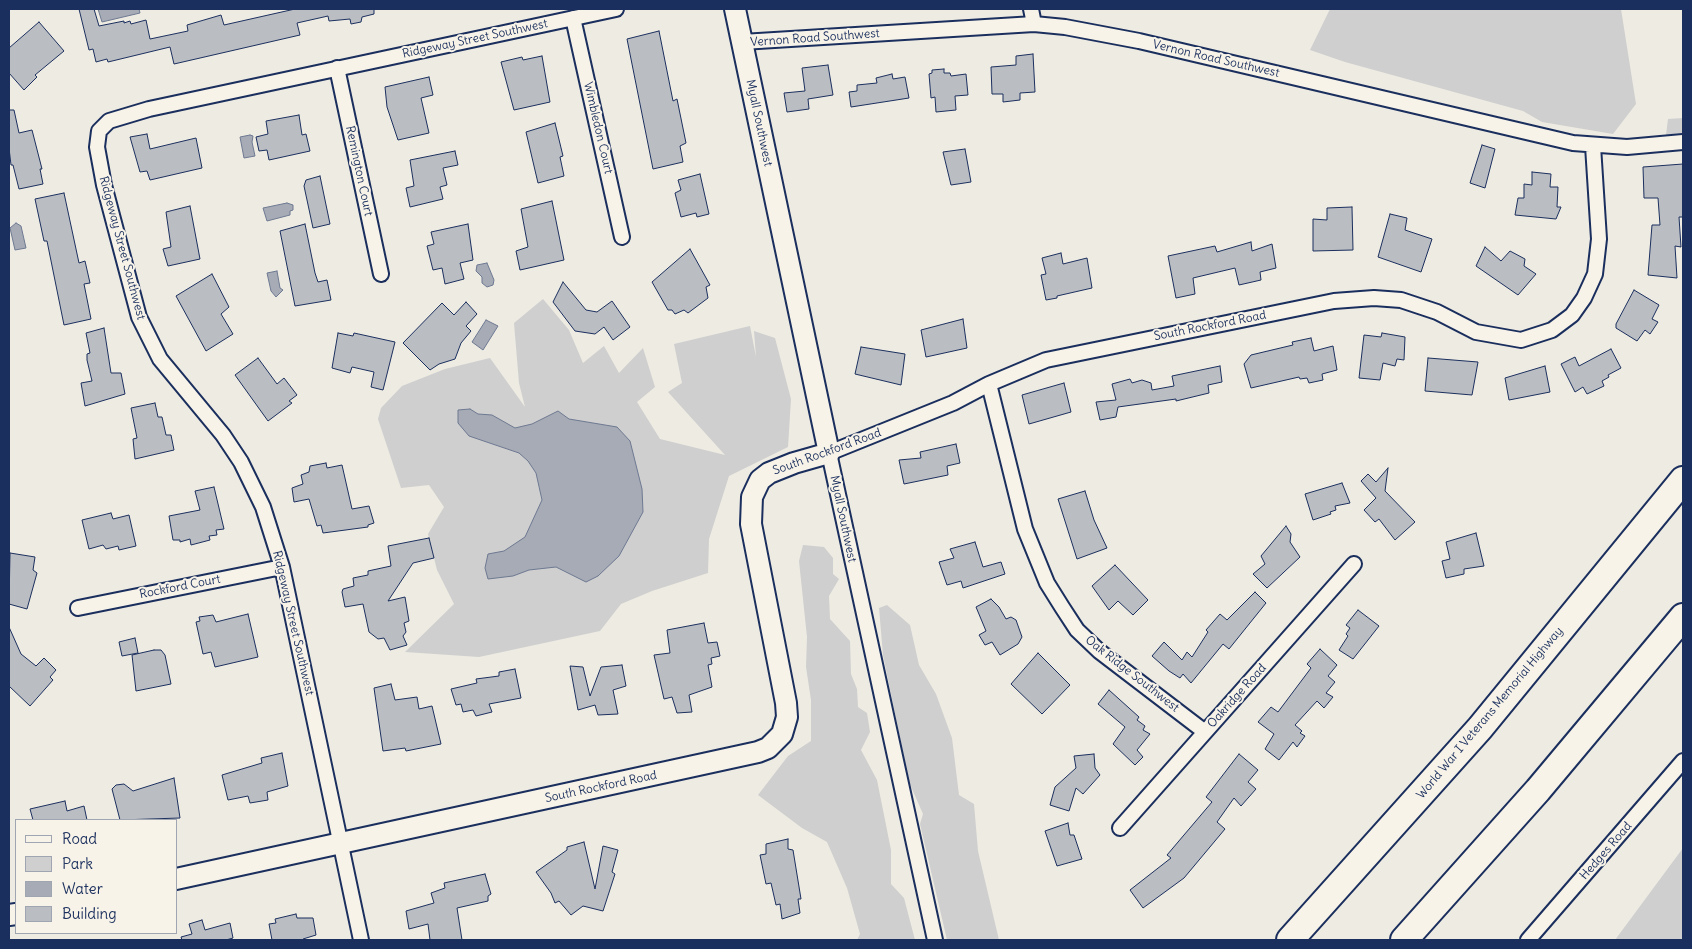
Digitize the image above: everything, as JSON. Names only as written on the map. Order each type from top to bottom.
[{"type":"highway","name":"World War I Veterans Memorial Highway","points":[[1290,940],[1480,728],[1683,480]]},
{"type":"highway","points":[[1404,940],[1538,790],[1683,617]]},
{"type":"street","name":"Ridgeway Street Southwest","points":[[361,940],[282,567],[263,508],[241,462],[223,435],[160,359],[139,317],[104,186],[97,138],[103,126],[122,116],[616,9]]},
{"type":"street","name":"Myall Southwest","points":[[735,9],[935,940]]},
{"type":"street","points":[[1031,9],[1034,24]]},
{"type":"street","name":"Wimbledon Court","points":[[573,18],[622,237]]},
{"type":"street","name":"Vernon Road Southwest","points":[[742,42],[1034,24],[1065,27],[1139,41],[1573,143],[1593,146],[1627,147],[1683,142]]},
{"type":"street","name":"Remington Court","points":[[337,68],[381,274]]},
{"type":"street","name":"South Rockford Road","points":[[178,879],[758,752],[768,748],[782,734],[787,716],[751,524],[752,497],[760,480],[769,473],[829,452],[953,403],[989,384],[1046,360],[1334,301],[1374,298],[1401,300],[1437,312],[1476,332],[1521,340],[1552,330],[1572,315],[1584,298],[1595,274],[1599,239],[1593,146]]},
{"type":"street","name":"Oak Ridge Southwest","points":[[989,384],[1025,530],[1047,583],[1077,630],[1099,651],[1205,732]]},
{"type":"street","name":"Oakridge Road","points":[[1120,828],[1354,564]]},
{"type":"street","name":"Rockford Court","points":[[78,608],[282,567]]},
{"type":"street","name":"Hedges Road","points":[[1528,940],[1683,761]]},
{"type":"green space","points":[[1330,9],[1621,9],[1636,104],[1613,134],[1542,122],[1523,111],[1345,62],[1310,50]]},
{"type":"green space","points":[[1683,118],[1683,133],[1666,135],[1668,119]]},
{"type":"green space","points":[[543,299],[569,330],[583,363],[604,346],[619,373],[643,348],[655,387],[637,402],[660,439],[725,455],[668,392],[682,383],[674,344],[750,326],[756,357],[754,331],[775,338],[791,399],[788,447],[729,476],[709,539],[708,573],[652,591],[621,604],[600,631],[479,657],[405,652],[454,604],[437,570],[428,534],[444,507],[429,485],[401,488],[378,419],[381,408],[402,386],[445,369],[490,358],[525,407],[519,383],[514,323]]},
{"type":"green space","points":[[803,545],[824,547],[833,558],[833,574],[839,579],[829,596],[830,619],[850,641],[851,674],[857,689],[858,707],[867,713],[870,732],[861,750],[877,780],[891,850],[891,884],[904,898],[915,940],[857,940],[860,934],[847,888],[827,842],[802,828],[758,795],[788,756],[811,741],[811,700],[806,667],[807,637],[799,561]]},
{"type":"green space","points":[[887,605],[910,625],[919,665],[936,694],[952,738],[959,795],[974,804],[978,851],[999,940],[947,940],[920,824],[923,814],[909,782],[883,655],[879,608]]},
{"type":"green space","points":[[1683,848],[1683,940],[1615,940]]},
{"type":"water","points":[[98,9],[139,9],[140,13],[102,22]]},
{"type":"water","points":[[253,136],[252,142],[255,156],[244,158],[240,137]]},
{"type":"water","points":[[287,203],[293,205],[290,215],[267,221],[263,208]]},
{"type":"water","points":[[16,223],[21,226],[26,248],[15,250],[10,228]]},
{"type":"water","points":[[487,263],[494,280],[493,285],[487,287],[482,283],[482,277],[476,271],[477,265]]},
{"type":"water","points":[[277,271],[280,288],[283,290],[276,297],[271,291],[267,273]]},
{"type":"water","points":[[486,320],[498,326],[483,350],[472,342]]},
{"type":"water","points":[[470,409],[478,414],[492,415],[515,428],[532,424],[558,411],[569,419],[617,427],[630,441],[642,489],[643,512],[619,556],[598,576],[586,582],[556,567],[529,570],[513,576],[488,579],[485,568],[488,554],[504,551],[525,537],[542,500],[536,473],[528,461],[519,453],[469,436],[458,423],[458,410]]},
{"type":"building","points":[[79,9],[94,9],[99,26],[124,21],[124,23],[130,21],[131,24],[146,20],[150,39],[188,31],[187,25],[221,15],[224,25],[295,9],[374,9],[374,14],[362,17],[361,22],[351,24],[350,19],[329,21],[328,16],[297,23],[300,35],[174,64],[170,47],[108,62],[107,59],[96,62],[93,49],[89,50]]},
{"type":"building","points":[[39,22],[64,51],[35,75],[37,77],[24,90],[9,73],[9,48]]},
{"type":"building","points":[[659,31],[673,101],[677,99],[686,143],[680,146],[683,162],[653,169],[627,39]]},
{"type":"building","points":[[1033,54],[1035,92],[1020,93],[1020,100],[1003,102],[1003,94],[992,94],[991,67],[1016,65],[1016,56]]},
{"type":"building","points":[[542,56],[550,102],[514,110],[501,62],[522,57],[523,60]]},
{"type":"building","points":[[828,65],[833,95],[808,99],[809,109],[787,112],[784,93],[805,91],[802,68]]},
{"type":"building","points":[[944,69],[944,73],[950,73],[951,76],[966,74],[968,95],[955,96],[956,110],[936,112],[935,97],[931,98],[929,74],[932,73],[932,70]]},
{"type":"building","points":[[892,74],[893,79],[905,77],[909,98],[851,107],[849,92],[857,91],[857,85],[877,83],[876,78]]},
{"type":"building","points":[[429,77],[433,95],[421,98],[429,133],[398,140],[387,107],[385,87]]},
{"type":"building","points":[[9,110],[14,110],[19,133],[32,130],[42,169],[40,169],[43,184],[19,189],[13,165],[11,165]]},
{"type":"building","points":[[299,115],[302,135],[306,134],[310,151],[269,160],[267,150],[259,151],[256,137],[268,134],[266,121]]},
{"type":"building","points":[[555,123],[563,156],[560,157],[564,176],[538,183],[526,132]]},
{"type":"building","points":[[147,134],[150,149],[196,138],[202,168],[150,180],[147,171],[140,172],[130,137]]},
{"type":"building","points":[[1482,145],[1495,149],[1485,188],[1470,183]]},
{"type":"building","points":[[965,149],[971,182],[951,185],[943,152]]},
{"type":"building","points":[[455,151],[458,165],[443,168],[447,185],[440,187],[443,199],[410,207],[406,188],[414,186],[410,160]]},
{"type":"building","points":[[1683,164],[1683,217],[1679,217],[1681,247],[1675,246],[1677,278],[1648,275],[1652,225],[1660,225],[1658,198],[1644,198],[1643,167]]},
{"type":"building","points":[[1532,172],[1551,174],[1550,187],[1558,187],[1557,207],[1561,207],[1556,219],[1515,215],[1518,198],[1524,198],[1524,184],[1532,185]]},
{"type":"building","points":[[700,174],[709,214],[697,217],[696,213],[681,217],[675,193],[681,190],[678,180]]},
{"type":"building","points":[[320,176],[330,224],[313,228],[304,186],[306,180]]},
{"type":"building","points":[[64,193],[79,263],[85,261],[90,283],[84,284],[91,319],[64,325],[47,241],[44,241],[35,199]]},
{"type":"building","points":[[552,201],[564,260],[520,270],[516,251],[528,247],[521,209]]},
{"type":"building","points":[[190,206],[200,259],[168,266],[163,249],[171,247],[166,212]]},
{"type":"building","points":[[1352,207],[1353,250],[1313,251],[1313,219],[1327,220],[1327,208]]},
{"type":"building","points":[[1390,214],[1407,218],[1405,230],[1432,239],[1421,272],[1378,257]]},
{"type":"building","points":[[305,224],[318,282],[327,280],[331,300],[295,306],[280,231]]},
{"type":"building","points":[[468,224],[473,260],[460,263],[464,279],[445,284],[442,268],[433,270],[427,246],[434,244],[431,232]]},
{"type":"building","points":[[1251,242],[1252,251],[1272,244],[1276,268],[1260,272],[1261,280],[1239,285],[1235,268],[1193,278],[1195,294],[1176,298],[1168,256],[1215,246],[1217,252]]},
{"type":"building","points":[[1485,247],[1501,261],[1510,251],[1525,259],[1524,266],[1536,274],[1518,295],[1476,266]]},
{"type":"building","points":[[690,249],[710,285],[706,287],[708,298],[688,313],[684,310],[675,314],[672,310],[668,310],[652,282]]},
{"type":"building","points":[[1061,253],[1063,264],[1087,258],[1092,288],[1046,300],[1041,275],[1046,274],[1042,258]]},
{"type":"building","points":[[212,274],[229,307],[221,314],[233,334],[206,351],[176,296]]},
{"type":"building","points":[[563,282],[586,310],[597,312],[612,301],[630,327],[613,340],[604,327],[595,334],[575,331],[553,302]]},
{"type":"building","points":[[1634,290],[1659,305],[1652,319],[1658,322],[1650,334],[1645,330],[1637,341],[1616,328],[1616,324]]},
{"type":"building","points":[[466,302],[477,314],[466,326],[471,331],[461,343],[455,359],[439,364],[430,370],[403,343],[442,303],[454,315]]},
{"type":"building","points":[[963,319],[967,348],[926,357],[921,330]]},
{"type":"building","points":[[104,328],[111,373],[121,373],[125,394],[85,406],[81,383],[92,381],[87,360],[87,354],[90,353],[86,333]]},
{"type":"building","points":[[338,333],[353,336],[354,333],[395,342],[383,390],[371,387],[374,372],[352,367],[350,373],[332,368]]},
{"type":"building","points":[[1382,333],[1405,337],[1404,360],[1397,359],[1395,366],[1383,363],[1380,380],[1359,378],[1364,335],[1381,337]]},
{"type":"building","points":[[1311,338],[1314,351],[1333,346],[1337,370],[1322,374],[1323,380],[1309,383],[1307,378],[1300,379],[1299,377],[1251,388],[1244,364],[1251,355],[1293,345],[1292,342]]},
{"type":"building","points":[[861,347],[905,354],[901,385],[855,374]]},
{"type":"building","points":[[1611,349],[1621,368],[1608,375],[1609,377],[1602,381],[1604,386],[1587,394],[1583,387],[1575,392],[1561,364],[1575,357],[1579,366]]},
{"type":"building","points":[[258,358],[277,384],[284,378],[297,395],[289,401],[292,403],[268,421],[235,375]]},
{"type":"building","points":[[1428,358],[1478,362],[1472,395],[1425,391]]},
{"type":"building","points":[[1220,366],[1222,382],[1208,385],[1209,393],[1176,401],[1176,399],[1118,407],[1116,417],[1100,420],[1096,402],[1116,400],[1112,384],[1130,379],[1132,383],[1142,380],[1151,383],[1152,390],[1174,386],[1172,376]]},
{"type":"building","points":[[1545,366],[1550,392],[1509,400],[1505,378]]},
{"type":"building","points":[[1064,383],[1071,412],[1029,424],[1022,395]]},
{"type":"building","points":[[155,403],[158,417],[162,417],[166,435],[171,435],[174,450],[135,459],[133,439],[137,438],[131,408]]},
{"type":"building","points":[[956,444],[960,463],[947,466],[948,475],[904,484],[899,460],[921,458],[920,452]]},
{"type":"building","points":[[326,463],[327,468],[342,465],[352,509],[369,506],[374,523],[368,525],[368,527],[323,533],[321,525],[317,526],[309,499],[294,502],[292,488],[303,484],[301,475],[309,472],[310,466]]},
{"type":"building","points":[[1388,468],[1385,491],[1415,522],[1395,540],[1379,519],[1375,522],[1364,510],[1376,498],[1361,481],[1368,474],[1376,482]]},
{"type":"building","points":[[1342,483],[1350,503],[1335,506],[1336,510],[1330,512],[1331,514],[1313,520],[1305,494]]},
{"type":"building","points":[[214,487],[224,529],[216,530],[217,535],[209,536],[210,540],[191,545],[190,539],[180,542],[180,540],[173,540],[169,516],[200,510],[195,491]]},
{"type":"building","points":[[1085,491],[1094,520],[1107,548],[1077,559],[1058,499]]},
{"type":"building","points":[[111,513],[113,519],[129,515],[136,546],[119,550],[118,546],[106,549],[103,545],[89,549],[82,520]]},
{"type":"building","points":[[1286,526],[1291,534],[1290,542],[1300,557],[1267,588],[1253,574],[1265,564],[1261,556]]},
{"type":"building","points":[[1476,533],[1484,566],[1464,569],[1464,574],[1446,578],[1442,561],[1450,559],[1446,542]]},
{"type":"building","points":[[429,538],[434,558],[413,563],[388,601],[405,597],[409,621],[404,623],[406,632],[403,636],[407,645],[390,650],[384,638],[378,639],[369,632],[363,604],[345,607],[343,589],[354,586],[353,578],[368,575],[368,571],[391,566],[388,546]]},
{"type":"building","points":[[975,542],[983,567],[1001,562],[1005,574],[963,588],[961,581],[947,585],[939,562],[954,558],[950,549]]},
{"type":"building","points":[[10,553],[35,557],[33,570],[37,573],[27,609],[9,604]]},
{"type":"building","points":[[1115,565],[1148,600],[1133,615],[1118,601],[1109,610],[1092,586]]},
{"type":"building","points":[[1255,592],[1266,603],[1229,649],[1223,644],[1191,683],[1183,674],[1180,678],[1152,656],[1164,642],[1182,660],[1187,652],[1192,657],[1208,632],[1206,630],[1220,614],[1227,620]]},
{"type":"building","points":[[991,599],[999,607],[1006,619],[1011,617],[1016,620],[1022,637],[1018,644],[1000,655],[992,642],[985,645],[979,635],[986,631],[976,607]]},
{"type":"building","points":[[1358,610],[1379,626],[1353,659],[1339,650],[1348,636],[1346,634],[1350,628],[1346,625]]},
{"type":"building","points":[[248,614],[258,657],[215,667],[211,652],[203,654],[196,622],[200,621],[199,617],[213,615],[216,622]]},
{"type":"building","points":[[704,623],[708,643],[717,642],[720,656],[711,658],[712,664],[708,665],[712,687],[689,695],[692,712],[677,713],[672,697],[664,699],[654,655],[670,653],[667,630]]},
{"type":"building","points":[[9,627],[21,654],[36,666],[44,658],[56,670],[50,677],[53,680],[30,706],[9,686]]},
{"type":"building","points":[[135,638],[138,653],[122,656],[119,642]]},
{"type":"building","points":[[1320,649],[1337,665],[1328,676],[1335,682],[1326,693],[1333,697],[1324,708],[1317,701],[1295,725],[1302,731],[1300,733],[1305,736],[1297,747],[1293,742],[1279,760],[1265,749],[1274,734],[1258,722],[1271,707],[1278,712],[1311,668],[1307,664]]},
{"type":"building","points":[[161,650],[165,655],[171,684],[136,691],[132,655]]},
{"type":"building","points":[[1038,653],[1070,685],[1042,714],[1011,684]]},
{"type":"building","points":[[622,665],[626,686],[613,690],[618,714],[598,715],[595,705],[578,710],[570,666],[583,667],[590,696],[601,667]]},
{"type":"building","points":[[515,669],[521,698],[489,704],[492,712],[476,716],[473,710],[463,712],[461,704],[456,705],[451,689],[477,683],[476,679],[499,676],[499,672]]},
{"type":"building","points":[[391,684],[395,700],[417,697],[419,709],[432,706],[441,744],[406,751],[405,748],[383,751],[374,688]]},
{"type":"building","points":[[1109,690],[1139,717],[1137,720],[1145,726],[1143,730],[1150,734],[1137,750],[1143,757],[1135,765],[1113,744],[1125,727],[1098,704]]},
{"type":"building","points":[[282,753],[288,786],[267,792],[268,800],[250,803],[248,796],[228,800],[222,775],[262,763],[261,758]]},
{"type":"building","points":[[1094,754],[1095,768],[1100,775],[1083,794],[1076,788],[1069,811],[1050,805],[1055,787],[1076,768],[1074,756]]},
{"type":"building","points":[[1239,754],[1258,770],[1248,782],[1256,789],[1241,806],[1234,798],[1217,822],[1225,829],[1184,878],[1143,908],[1130,890],[1171,858],[1167,855],[1212,802],[1206,797]]},
{"type":"building","points":[[174,778],[180,818],[120,819],[112,789],[116,785],[124,784],[133,791]]},
{"type":"building","points":[[65,801],[67,811],[84,806],[87,819],[33,819],[30,809]]},
{"type":"building","points":[[1068,823],[1070,835],[1074,835],[1082,859],[1057,866],[1045,831]]},
{"type":"building","points":[[788,839],[788,849],[793,850],[801,899],[798,899],[800,913],[782,919],[780,904],[776,905],[771,883],[766,884],[760,855],[766,854],[766,844]]},
{"type":"building","points":[[584,842],[595,889],[603,846],[618,850],[612,872],[615,874],[603,911],[583,906],[571,915],[559,901],[555,903],[551,893],[536,872],[567,850],[567,847]]},
{"type":"building","points":[[485,874],[491,894],[488,896],[488,901],[457,908],[462,940],[430,940],[428,924],[409,929],[406,911],[434,903],[431,893],[445,888],[444,883]]},
{"type":"building","points":[[296,914],[297,918],[313,918],[316,935],[303,940],[272,940],[269,924],[276,923],[275,919]]},
{"type":"building","points":[[202,920],[205,930],[230,923],[233,938],[226,940],[182,940],[181,937],[192,934],[189,924]]}]
